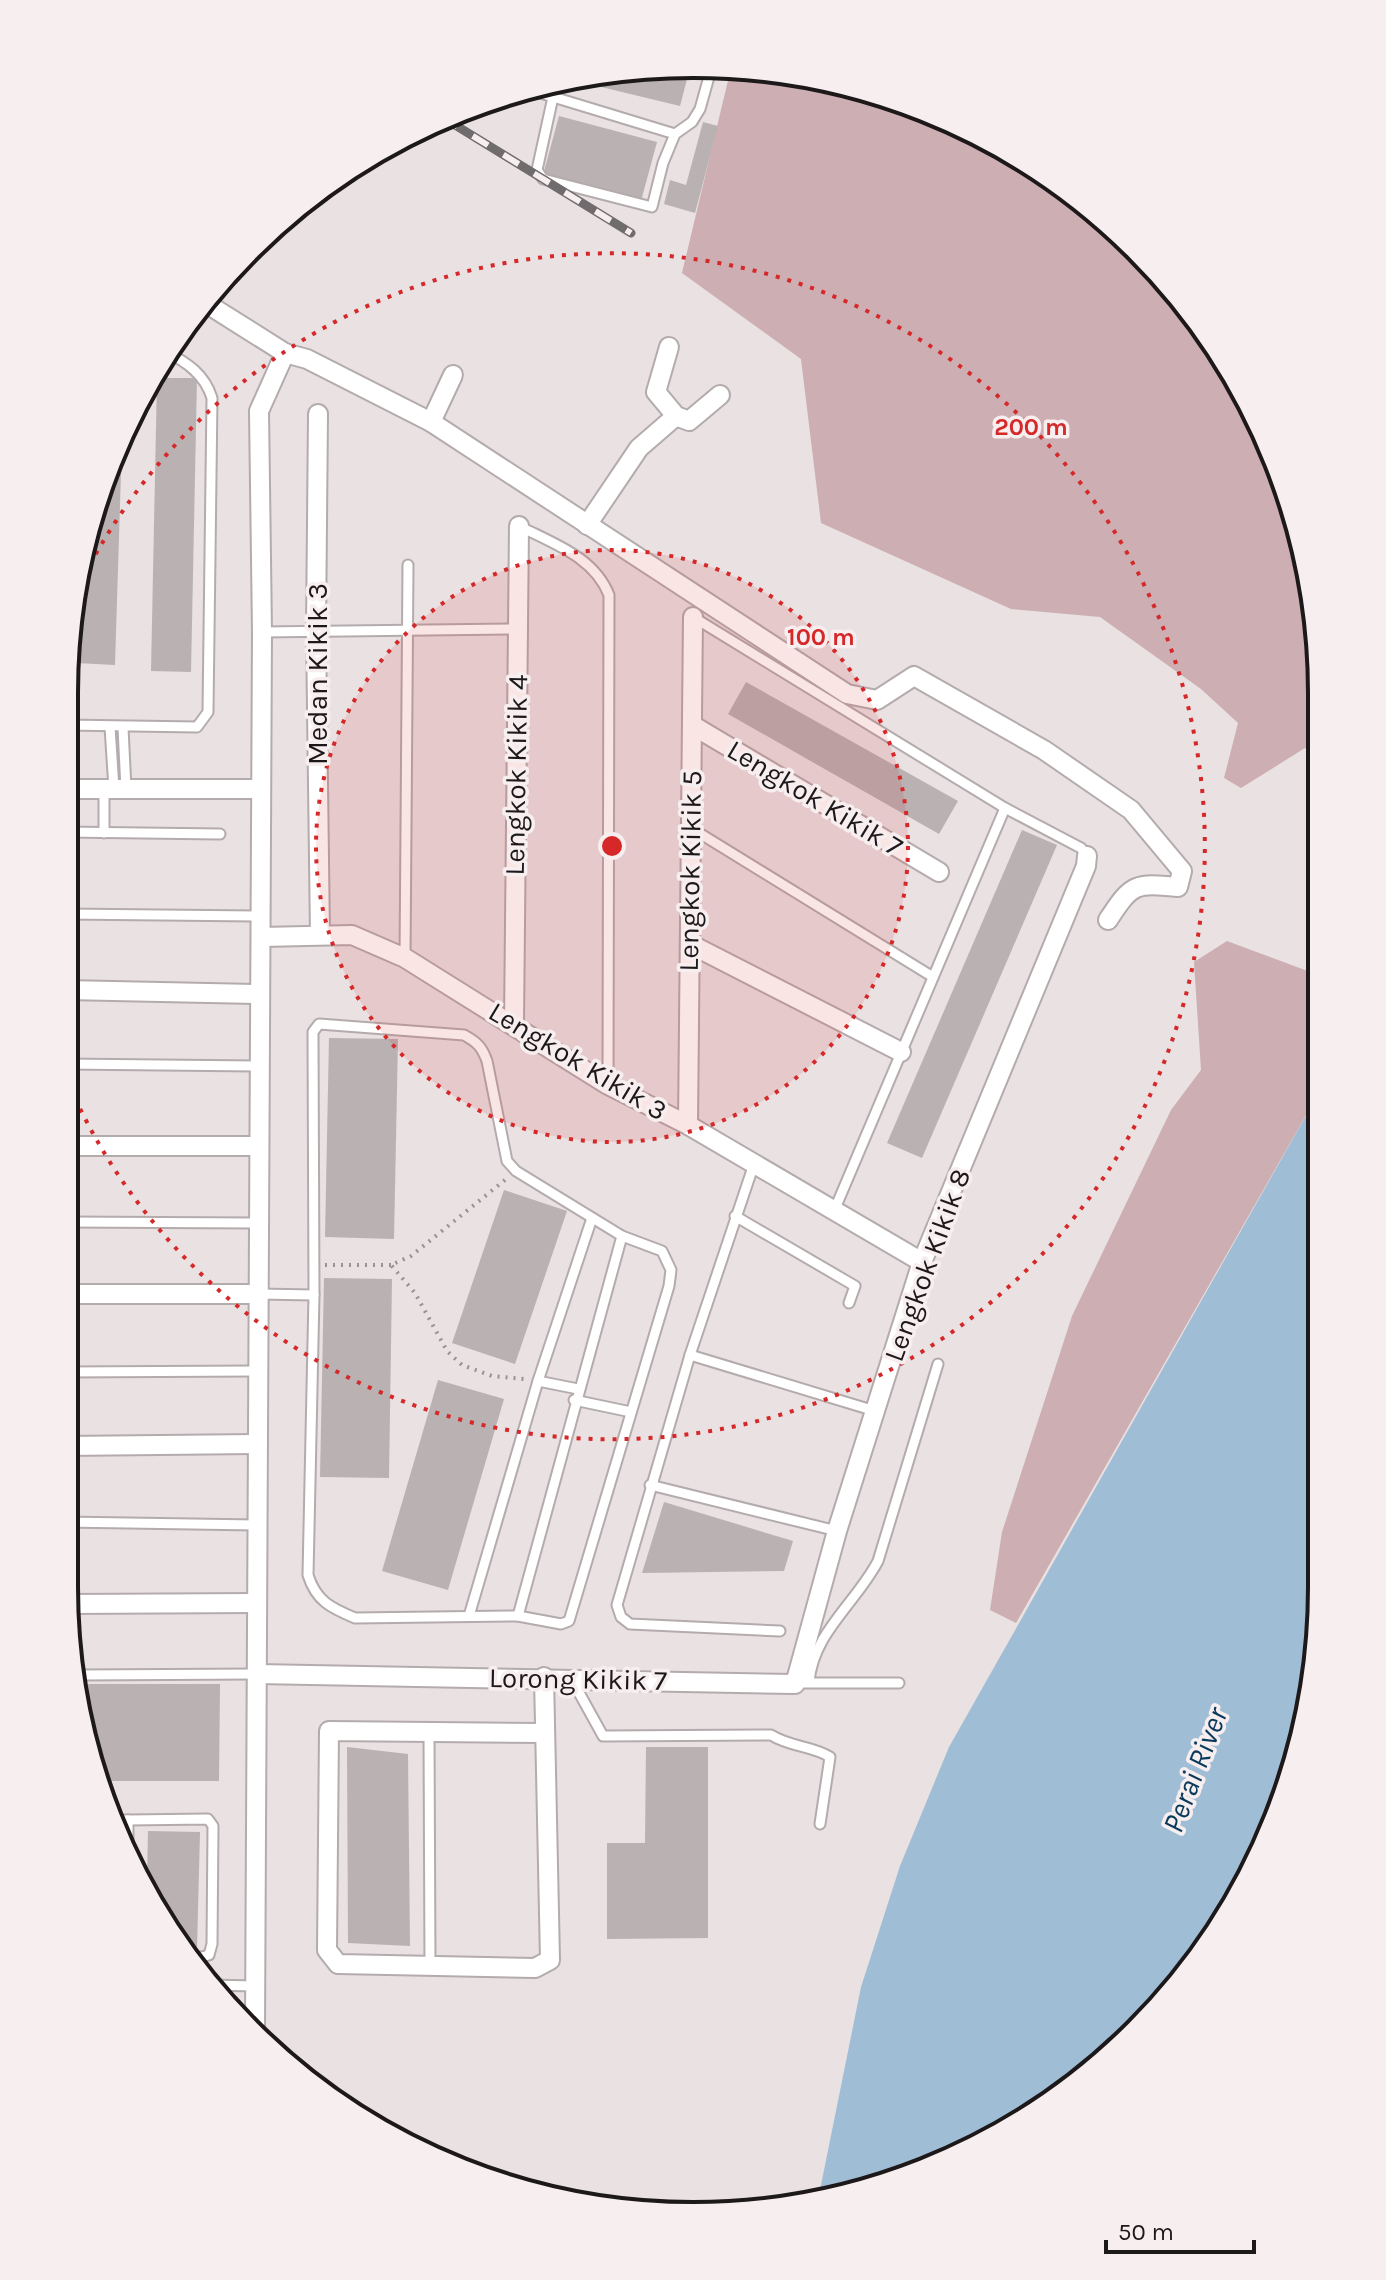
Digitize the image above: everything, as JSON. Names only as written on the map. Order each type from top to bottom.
[{"type":"street","points":[[214,308],[285,353],[307,359],[431,422],[847,694],[877,700],[914,676],[1044,750],[1131,810],[1182,871],[1178,887],[1143,883],[1127,890],[1108,920]]},
{"type":"street","points":[[669,347],[656,392],[676,416],[689,421],[720,395]]},
{"type":"street","points":[[255,2019],[262,632],[259,411],[285,353]]},
{"type":"street","points":[[431,422],[453,375]]},
{"type":"street","name":"Medan Kikik 3","points":[[318,414],[316,631],[320,935]]},
{"type":"street","points":[[587,525],[639,448],[676,416]]},
{"type":"street","name":"Lengkok Kikik 4","points":[[514,1023],[519,526]]},
{"type":"street","name":"Lengkok Kikik 5","points":[[688,1125],[693,617]]},
{"type":"street","name":"Lengkok Kikik 7","points":[[692,725],[939,872]]},
{"type":"street","points":[[78,789],[261,789]]},
{"type":"street","name":"Lengkok Kikik 8","points":[[802,1683],[837,1531],[922,1262],[1086,866],[1087,856]]},
{"type":"street","name":"Lengkok Kikik 3","points":[[261,937],[352,935],[405,958],[514,1023],[608,1085],[688,1125],[922,1262]]},
{"type":"street","points":[[690,944],[901,1052]]},
{"type":"street","points":[[78,990],[260,994]]},
{"type":"street","points":[[78,1146],[259,1146]]},
{"type":"street","points":[[78,1294],[259,1294]]},
{"type":"street","points":[[78,1446],[258,1444]]},
{"type":"street","points":[[78,1604],[257,1603]]},
{"type":"street","name":"Lorong Kikik 7","points":[[257,1674],[802,1683]]},
{"type":"street","points":[[544,1677],[550,1960],[535,1968],[338,1964],[327,1950],[329,1731],[544,1733]]},
{"type":"lane","points":[[553,97],[537,170],[543,179],[652,207],[663,163],[675,134],[692,122],[700,109],[709,78]]},
{"type":"lane","points":[[549,96],[675,134]]},
{"type":"lane","points":[[78,726],[197,727],[208,712],[212,398],[194,369],[177,359]]},
{"type":"lane","points":[[519,526],[573,553],[600,573],[609,595],[608,1085]]},
{"type":"lane","points":[[405,958],[408,565]]},
{"type":"lane","points":[[693,617],[1005,808],[1081,848],[1087,856]]},
{"type":"lane","points":[[262,632],[518,629]]},
{"type":"lane","points":[[110,727],[115,789]]},
{"type":"lane","points":[[104,833],[115,789],[123,728]]},
{"type":"lane","points":[[834,1211],[1005,808]]},
{"type":"lane","points":[[691,828],[933,977]]},
{"type":"lane","points":[[78,832],[220,834]]},
{"type":"lane","points":[[78,914],[261,916]]},
{"type":"lane","points":[[319,1024],[464,1035],[474,1041],[482,1048],[487,1061],[507,1161],[516,1171],[592,1218],[622,1236],[662,1251],[671,1270],[569,1621],[561,1624],[518,1616],[355,1618],[332,1608],[312,1589],[308,1575],[314,1295],[313,1032],[319,1024]]},
{"type":"lane","points":[[78,1064],[260,1066]]},
{"type":"lane","points":[[754,1163],[690,1355],[617,1605],[621,1617],[630,1624],[780,1631]]},
{"type":"lane","points":[[735,1216],[855,1286],[849,1303]]},
{"type":"lane","points":[[469,1616],[538,1381],[592,1218]]},
{"type":"lane","points":[[78,1222],[259,1223]]},
{"type":"lane","points":[[518,1616],[574,1400],[622,1236]]},
{"type":"lane","points":[[259,1294],[314,1295]]},
{"type":"lane","points":[[690,1355],[875,1411]]},
{"type":"lane","points":[[802,1683],[820,1640],[865,1586],[878,1561],[938,1364]]},
{"type":"lane","points":[[78,1372],[258,1371]]},
{"type":"lane","points":[[538,1381],[578,1389]]},
{"type":"lane","points":[[574,1400],[631,1412]]},
{"type":"lane","points":[[650,1485],[837,1531]]},
{"type":"lane","points":[[78,1522],[257,1525]]},
{"type":"lane","points":[[84,1675],[257,1674]]},
{"type":"lane","points":[[571,1677],[603,1736],[771,1735],[789,1745],[822,1752],[830,1757],[830,1770],[820,1824]]},
{"type":"lane","name":"Lorong Kikik 7","points":[[802,1683],[899,1683]]},
{"type":"lane","points":[[429,1732],[430,1966]]},
{"type":"lane","points":[[124,1820],[208,1819],[213,1826],[212,1944],[209,1955],[202,1957]]},
{"type":"lane","points":[[128,1820],[128,1829]]},
{"type":"lane","points":[[225,1985],[255,1986]]},
{"type":"path","points":[[314,1265],[391,1265],[411,1256],[516,1171]]},
{"type":"path","points":[[391,1265],[415,1293],[447,1351],[462,1365],[492,1376],[538,1381]]},
{"type":"shaded area","points":[[728,79],[813,90],[891,111],[965,141],[1000,160],[1067,205],[1128,258],[1181,319],[1226,386],[1245,421],[1275,495],[1296,573],[1307,653],[1308,750],[1305,748],[1241,788],[1224,778],[1238,723],[1201,689],[1100,617],[1011,609],[821,523],[801,359],[682,273]]},
{"type":"shaded area","points":[[1227,941],[1308,971],[1308,1112],[1016,1623],[990,1610],[1002,1532],[1072,1316],[1171,1110],[1201,1070],[1194,962]]},
{"type":"water","name":"Perai River","points":[[1308,1112],[1307,1627],[1303,1667],[1287,1746],[1245,1859],[1226,1894],[1181,1961],[1128,2022],[1067,2075],[1000,2120],[965,2139],[891,2169],[820,2188],[861,1987],[900,1866],[949,1747]]},
{"type":"building","points":[[687,78],[680,106],[597,86]]},
{"type":"building","points":[[559,116],[657,142],[641,201],[543,175]]},
{"type":"building","points":[[703,122],[718,126],[695,213],[664,204],[670,180],[686,185]]},
{"type":"building","points":[[165,378],[197,378],[191,672],[151,671],[157,391]]},
{"type":"building","points":[[121,468],[115,665],[79,663],[79,653],[90,573],[99,534]]},
{"type":"building","points":[[746,682],[958,801],[939,834],[728,714]]},
{"type":"building","points":[[1022,830],[1057,845],[922,1158],[887,1143]]},
{"type":"building","points":[[329,1038],[398,1039],[394,1239],[325,1237]]},
{"type":"building","points":[[504,1190],[567,1211],[515,1364],[452,1343]]},
{"type":"building","points":[[324,1278],[392,1279],[389,1478],[320,1477]]},
{"type":"building","points":[[438,1380],[504,1399],[448,1590],[382,1571]]},
{"type":"building","points":[[664,1502],[793,1541],[784,1571],[642,1573]]},
{"type":"building","points":[[86,1684],[220,1684],[219,1781],[110,1781]]},
{"type":"building","points":[[347,1747],[408,1754],[410,1946],[348,1943]]},
{"type":"building","points":[[646,1747],[708,1747],[708,1938],[607,1939],[607,1843],[645,1843]]},
{"type":"building","points":[[148,1831],[200,1832],[197,1949],[182,1929],[147,1870]]},
{"type":"railway","points":[[456,126],[631,233]]}]
